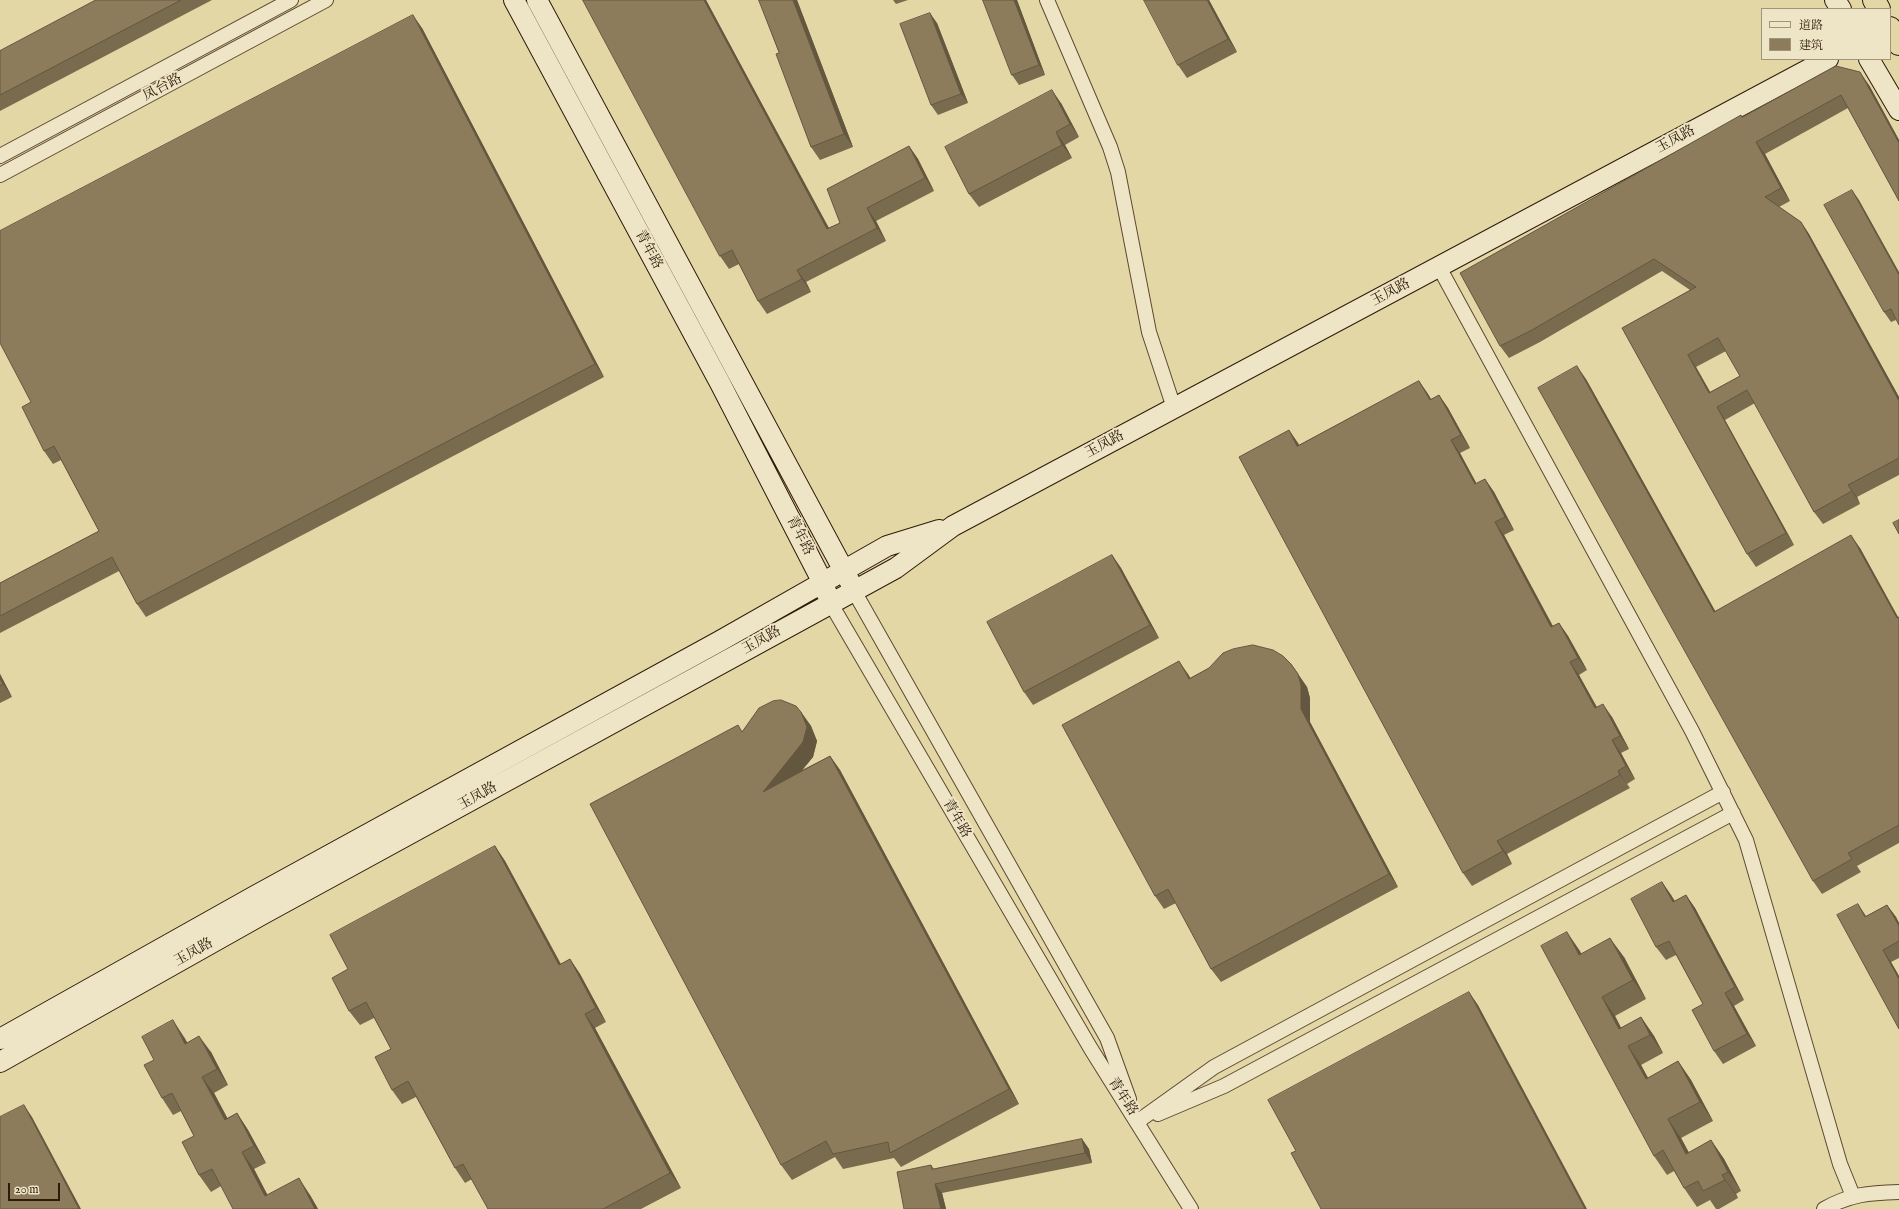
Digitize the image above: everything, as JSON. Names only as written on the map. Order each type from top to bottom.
[{"type":"highway","points":[[1891,29],[1899,44]]},
{"type":"street","name":"凤台路","points":[[0,156],[291,0]]},
{"type":"street","name":"凤台路","points":[[0,175],[326,0]]},
{"type":"street","name":"青年路","points":[[514,0],[720,383],[823,583],[831,604],[1091,1050],[1137,1122]]},
{"type":"street","name":"青年路","points":[[537,0],[854,591],[1108,1038],[1137,1122]]},
{"type":"street","points":[[1047,0],[1110,147],[1118,172],[1149,332],[1174,408]]},
{"type":"street","name":"玉凤路","points":[[0,1062],[263,914],[896,568],[952,526],[1826,60]]},
{"type":"street","points":[[1870,60],[1899,110]]},
{"type":"street","points":[[1439,267],[1684,717],[1746,840],[1840,1164],[1853,1196]]},
{"type":"street","name":"玉凤路","points":[[0,1039],[253,896],[714,645],[887,546],[952,526]]},
{"type":"street","points":[[1137,1122],[1214,1066],[1723,792]]},
{"type":"street","points":[[1137,1122],[1224,1086],[1733,813]]},
{"type":"street","points":[[1137,1122],[1191,1209]]},
{"type":"street","points":[[1824,1209],[1853,1196],[1865,1193],[1899,1192]]},
{"type":"building","points":[[96,0],[181,0],[0,95],[0,51]]},
{"type":"building","points":[[583,0],[704,0],[827,229],[840,223],[827,189],[909,146],[925,178],[867,208],[877,228],[797,270],[802,279],[758,301],[732,250],[720,256]]},
{"type":"building","points":[[759,0],[793,0],[844,134],[811,147],[776,54],[779,53]]},
{"type":"building","points":[[983,0],[1014,0],[1039,65],[1012,75]]},
{"type":"building","points":[[1144,0],[1207,0],[1228,39],[1178,65]]},
{"type":"building","points":[[930,13],[961,94],[931,105],[900,24]]},
{"type":"building","points":[[413,15],[595,364],[137,604],[112,557],[0,616],[0,583],[99,531],[54,446],[44,451],[22,407],[31,402],[0,343],[0,231]]},
{"type":"building","points":[[1836,66],[1860,72],[1899,143],[1899,201],[1841,95],[1756,142],[1781,188],[1765,197],[1801,222],[1899,401],[1899,458],[1848,485],[1852,491],[1814,512],[1747,390],[1717,407],[1786,533],[1747,554],[1622,328],[1696,287],[1654,259],[1532,330],[1500,346],[1460,273],[1741,115],[1742,117]],"holes":[[[1718,338],[1740,376],[1709,393],[1688,355]]]},
{"type":"building","points":[[1052,90],[1070,124],[1056,132],[1062,145],[969,194],[945,147]]},
{"type":"building","points":[[1852,190],[1899,275],[1899,325],[1891,309],[1884,312],[1824,205]]},
{"type":"building","points":[[1577,366],[1714,612],[1851,535],[1897,618],[1899,617],[1899,825],[1848,853],[1852,859],[1813,881],[1538,388]]},
{"type":"building","points":[[1419,381],[1430,400],[1439,395],[1461,435],[1451,440],[1475,484],[1485,479],[1505,517],[1495,522],[1551,627],[1559,623],[1578,658],[1570,662],[1595,708],[1603,704],[1620,736],[1612,740],[1626,766],[1618,771],[1620,775],[1497,841],[1503,851],[1463,873],[1239,457],[1289,430],[1297,446]]},
{"type":"building","points":[[1899,520],[1899,534],[1893,523]]},
{"type":"building","points":[[1112,555],[1150,625],[1024,692],[987,622]]},
{"type":"building","points":[[1253,645],[1273,650],[1283,656],[1298,674],[1301,685],[1301,709],[1389,874],[1211,969],[1168,889],[1155,896],[1062,725],[1179,661],[1189,679],[1209,668],[1223,653],[1233,649]]},
{"type":"building","points":[[0,678],[3,684],[0,686]]},
{"type":"building","points":[[781,700],[796,706],[801,712],[807,727],[803,742],[763,792],[830,756],[1009,1089],[890,1153],[888,1142],[833,1154],[826,1141],[781,1165],[590,804],[738,725],[742,732],[759,708],[773,701]]},
{"type":"building","points":[[495,846],[559,965],[570,959],[596,1008],[585,1014],[670,1173],[603,1209],[488,1209],[463,1164],[455,1168],[408,1081],[392,1090],[375,1057],[391,1049],[366,1002],[349,1011],[332,978],[348,969],[330,935]]},
{"type":"building","points":[[1662,882],[1673,902],[1686,895],[1735,987],[1725,993],[1747,1034],[1714,1051],[1692,1010],[1703,1004],[1669,941],[1656,947],[1631,899]]},
{"type":"building","points":[[1858,904],[1865,917],[1887,905],[1899,926],[1899,941],[1883,950],[1899,979],[1899,1029],[1837,915]]},
{"type":"building","points":[[1567,932],[1579,955],[1610,938],[1633,980],[1602,997],[1619,1029],[1641,1017],[1650,1035],[1628,1046],[1646,1079],[1678,1061],[1700,1102],[1668,1119],[1686,1154],[1711,1140],[1728,1172],[1722,1175],[1725,1180],[1703,1191],[1698,1181],[1684,1188],[1663,1150],[1654,1156],[1541,946]]},
{"type":"building","points":[[1469,992],[1585,1209],[1321,1209],[1291,1153],[1296,1151],[1268,1100]]},
{"type":"building","points":[[173,1020],[185,1044],[199,1036],[217,1069],[202,1077],[225,1120],[237,1113],[254,1146],[242,1152],[265,1196],[299,1178],[315,1209],[233,1209],[212,1169],[199,1175],[182,1142],[194,1136],[172,1093],[162,1098],[144,1065],[154,1060],[142,1037]]},
{"type":"building","points":[[24,1105],[79,1209],[0,1209],[0,1117]]},
{"type":"building","points":[[1082,1139],[1085,1153],[935,1184],[941,1209],[904,1209],[897,1172],[931,1165],[932,1169]]}]
